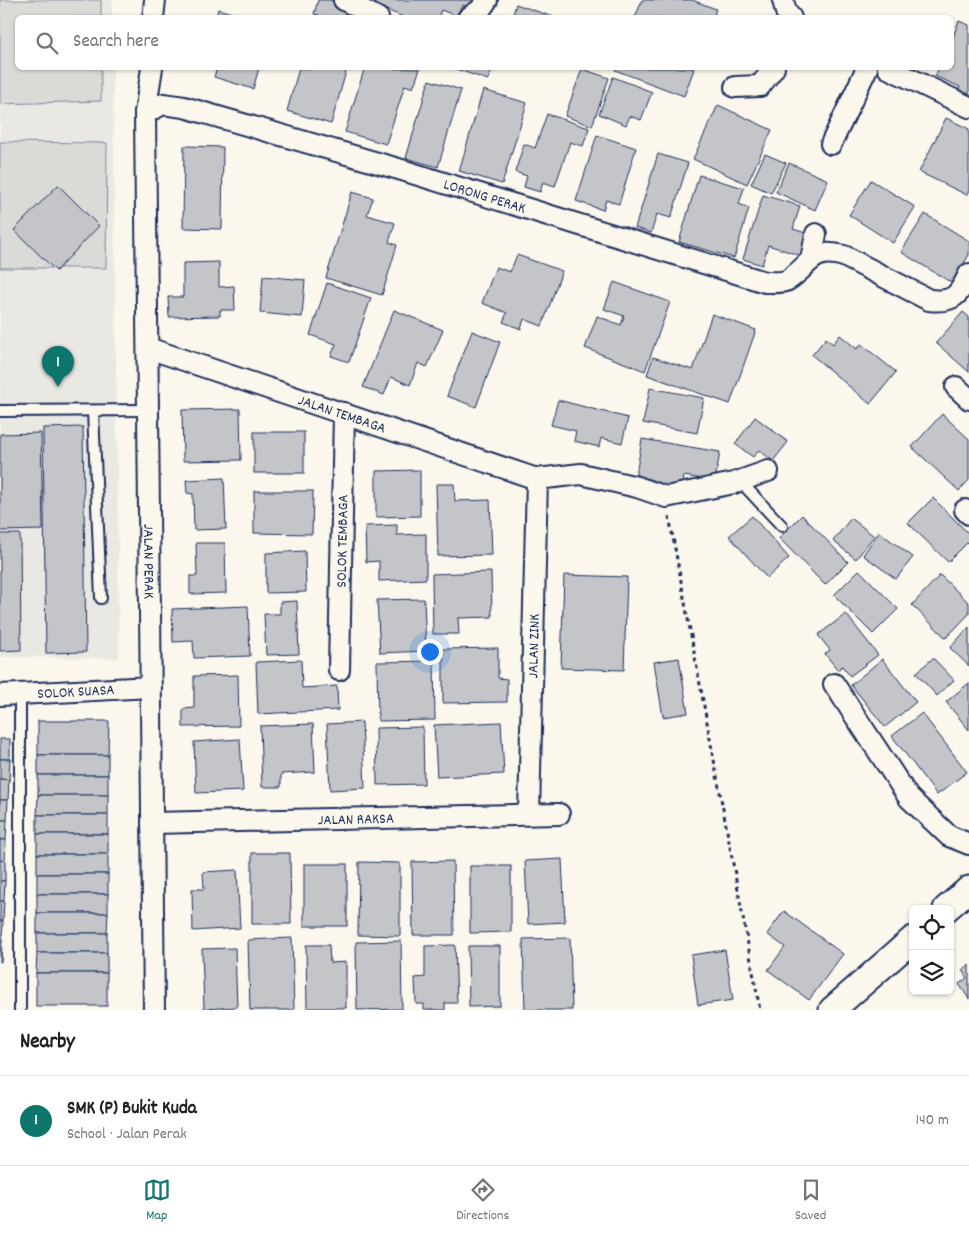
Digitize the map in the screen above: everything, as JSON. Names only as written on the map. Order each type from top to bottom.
[{"type":"street","points":[[153,15],[155,0]]},
{"type":"street","points":[[344,0],[372,15]]},
{"type":"street","points":[[472,15],[480,10],[487,0]]},
{"type":"street","points":[[782,0],[788,15]]},
{"type":"street","name":"JALAN PERAK","points":[[152,70],[145,113],[154,1010]]},
{"type":"street","points":[[735,87],[760,86],[772,70]]},
{"type":"street","points":[[831,144],[866,70]]},
{"type":"street","points":[[892,70],[969,107]]},
{"type":"street","name":"LORONG PERAK","points":[[145,113],[164,104],[184,107],[402,170],[765,282],[787,281],[814,258]]},
{"type":"street","points":[[816,234],[814,258],[829,252],[844,256],[929,300],[942,302],[954,298],[969,274]]},
{"type":"street","name":"JALAN TEMBAGA","points":[[148,348],[538,479]]},
{"type":"street","name":"SOLOK TEMBAGA","points":[[339,670],[344,413]]},
{"type":"street","points":[[538,479],[581,474],[637,487],[666,497],[740,481],[768,471]]},
{"type":"street","name":"JALAN ZINK","points":[[528,814],[538,479]]},
{"type":"street","points":[[834,684],[909,798],[949,836],[969,844]]},
{"type":"street","name":"SOLOK SUASA","points":[[0,695],[151,687]]},
{"type":"street","name":"JALAN RAKSA","points":[[152,824],[559,814]]},
{"type":"street","points":[[951,905],[969,889]]},
{"type":"street","points":[[832,1010],[909,942]]},
{"type":"lane","points":[[0,411],[148,410]]},
{"type":"lane","points":[[93,411],[100,598]]},
{"type":"lane","points":[[740,481],[782,526]]},
{"type":"lane","points":[[20,694],[20,1010]]},
{"type":"path","points":[[666,497],[760,1010]]},
{"type":"shaded area","points":[[0,0],[112,0],[112,15],[15,15],[15,70],[113,70],[119,658],[0,657]]},
{"type":"shaded area","points":[[0,0],[101,0],[101,15],[15,15],[15,70],[101,70],[101,101],[0,104]]},
{"type":"shaded area","points":[[0,142],[107,143],[106,268],[0,268]]},
{"type":"building","points":[[318,0],[329,0],[368,12],[368,15],[314,14]]},
{"type":"building","points":[[376,0],[476,0],[473,9],[462,5],[457,15],[441,10],[439,15],[399,15],[374,5]]},
{"type":"building","points":[[642,0],[692,0],[716,9],[714,15],[636,15]]},
{"type":"building","points":[[516,4],[547,15],[513,15]]},
{"type":"building","points":[[218,9],[238,15],[217,15]]},
{"type":"building","points":[[959,21],[969,25],[969,101],[956,95],[960,87],[935,76],[938,70],[954,70],[954,34]]},
{"type":"building","points":[[216,70],[258,70],[253,89],[214,77]]},
{"type":"building","points":[[298,70],[346,70],[331,124],[287,111]]},
{"type":"building","points":[[364,70],[420,70],[413,88],[405,85],[386,144],[345,132]]},
{"type":"building","points":[[459,70],[492,70],[488,80]]},
{"type":"building","points":[[582,70],[609,78],[592,126],[565,116]]},
{"type":"building","points":[[615,70],[694,70],[684,96]]},
{"type":"building","points":[[613,77],[652,92],[641,120],[630,116],[626,125],[599,114]]},
{"type":"building","points":[[429,80],[461,90],[438,167],[406,158]]},
{"type":"building","points":[[483,90],[527,103],[502,184],[459,171]]},
{"type":"building","points":[[718,105],[772,130],[747,184],[693,159]]},
{"type":"building","points":[[547,114],[589,128],[583,146],[570,142],[555,186],[543,182],[540,192],[524,187],[527,176],[515,172],[524,144],[535,148]]},
{"type":"building","points":[[946,118],[969,129],[969,190],[967,195],[919,172]]},
{"type":"building","points":[[597,135],[636,148],[619,204],[606,200],[603,210],[576,201]]},
{"type":"building","points":[[184,146],[223,147],[222,229],[183,228]]},
{"type":"building","points":[[658,154],[688,163],[671,218],[657,214],[651,233],[635,228]]},
{"type":"building","points":[[765,154],[786,163],[771,193],[751,184]]},
{"type":"building","points":[[789,163],[828,180],[815,210],[776,192]]},
{"type":"building","points":[[699,175],[744,188],[739,204],[749,208],[734,258],[679,242]]},
{"type":"building","points":[[871,180],[915,207],[893,243],[849,215]]},
{"type":"building","points":[[58,185],[99,226],[56,271],[14,230]]},
{"type":"building","points":[[352,192],[373,198],[367,215],[395,223],[389,242],[397,245],[382,295],[326,278]]},
{"type":"building","points":[[763,195],[800,206],[793,229],[812,235],[805,257],[768,245],[762,265],[743,259]]},
{"type":"building","points":[[925,214],[969,241],[969,255],[952,283],[901,252]]},
{"type":"building","points":[[517,255],[562,271],[542,326],[524,319],[521,329],[503,322],[507,313],[482,303],[496,267],[510,272]]},
{"type":"building","points":[[219,262],[219,287],[234,286],[235,310],[220,310],[220,316],[169,317],[168,297],[183,297],[183,263]]},
{"type":"building","points":[[263,276],[305,280],[302,317],[260,313]]},
{"type":"building","points":[[614,282],[670,302],[645,371],[585,348],[597,316],[621,325],[624,316],[604,309]]},
{"type":"building","points":[[327,283],[371,298],[349,362],[331,356],[336,344],[310,335]]},
{"type":"building","points":[[394,310],[443,330],[427,367],[418,363],[410,385],[391,377],[384,395],[363,387]]},
{"type":"building","points":[[963,312],[969,317],[969,372],[936,343]]},
{"type":"building","points":[[712,314],[756,330],[730,404],[647,375],[653,357],[693,370]]},
{"type":"building","points":[[472,331],[500,342],[476,407],[447,396]]},
{"type":"building","points":[[840,335],[857,349],[861,344],[896,372],[870,404],[812,355],[826,338],[833,344]]},
{"type":"building","points":[[650,388],[704,398],[697,433],[643,423]]},
{"type":"building","points":[[558,400],[628,418],[622,443],[601,438],[599,447],[574,441],[576,431],[551,425]]},
{"type":"building","points":[[240,409],[241,460],[183,461],[182,410]]},
{"type":"building","points":[[942,414],[969,439],[969,480],[959,491],[912,447]]},
{"type":"building","points":[[755,417],[788,442],[773,461],[759,450],[753,457],[735,444]]},
{"type":"building","points":[[83,427],[86,652],[46,653],[43,428]]},
{"type":"building","points":[[254,432],[304,432],[304,473],[254,473]]},
{"type":"building","points":[[41,433],[43,530],[0,531],[0,434]]},
{"type":"building","points":[[642,439],[720,452],[715,481],[684,476],[682,489],[635,481]]},
{"type":"building","points":[[420,470],[420,516],[376,517],[376,471]]},
{"type":"building","points":[[224,478],[226,529],[194,530],[193,494],[187,493],[186,480]]},
{"type":"building","points":[[436,484],[454,484],[455,501],[490,500],[492,555],[438,556]]},
{"type":"building","points":[[254,491],[313,491],[312,534],[254,533]]},
{"type":"building","points":[[933,498],[969,534],[969,541],[948,562],[908,523]]},
{"type":"building","points":[[802,515],[848,562],[825,585],[779,538]]},
{"type":"building","points":[[752,516],[789,558],[767,578],[729,536]]},
{"type":"building","points":[[851,518],[874,536],[856,559],[833,541]]},
{"type":"building","points":[[397,525],[397,535],[426,534],[426,579],[379,581],[379,561],[366,562],[365,526]]},
{"type":"building","points":[[879,532],[913,557],[896,579],[863,555]]},
{"type":"building","points":[[0,534],[20,534],[21,650],[0,651]]},
{"type":"building","points":[[196,543],[225,543],[226,593],[190,594],[190,576],[197,576]]},
{"type":"building","points":[[305,551],[306,592],[266,593],[266,553]]},
{"type":"building","points":[[859,570],[898,609],[873,634],[834,595]]},
{"type":"building","points":[[491,572],[492,617],[458,618],[459,634],[433,634],[432,574]]},
{"type":"building","points":[[564,575],[627,577],[624,670],[561,668]]},
{"type":"building","points":[[940,575],[969,603],[969,614],[946,638],[912,605]]},
{"type":"building","points":[[424,599],[426,651],[380,653],[377,600]]},
{"type":"building","points":[[297,601],[299,654],[266,655],[264,614],[280,614],[280,602]]},
{"type":"building","points":[[248,606],[250,656],[194,658],[193,641],[173,642],[172,609]]},
{"type":"building","points":[[846,614],[878,655],[850,676],[842,666],[838,670],[825,654],[830,650],[818,635]]},
{"type":"building","points":[[969,627],[969,666],[950,648]]},
{"type":"building","points":[[498,648],[498,678],[507,679],[507,702],[443,703],[443,649]]},
{"type":"building","points":[[679,658],[688,713],[663,717],[654,662]]},
{"type":"building","points":[[933,658],[954,680],[937,696],[916,673]]},
{"type":"building","points":[[882,659],[916,702],[885,727],[851,685]]},
{"type":"building","points":[[301,660],[302,688],[337,686],[338,710],[258,714],[256,662]]},
{"type":"building","points":[[434,661],[435,720],[378,721],[377,662]]},
{"type":"building","points":[[238,675],[239,726],[183,727],[183,709],[194,708],[194,676]]},
{"type":"building","points":[[969,683],[969,730],[946,702]]},
{"type":"building","points":[[922,713],[967,772],[937,795],[892,736]]},
{"type":"building","points":[[38,721],[109,721],[108,755],[38,755]]},
{"type":"building","points":[[362,722],[365,788],[330,790],[327,724]]},
{"type":"building","points":[[501,722],[504,774],[437,777],[434,725]]},
{"type":"building","points":[[313,724],[315,772],[281,774],[281,787],[262,787],[260,726]]},
{"type":"building","points":[[423,727],[424,784],[377,785],[376,728]]},
{"type":"building","points":[[0,739],[10,739],[10,759],[0,759]]},
{"type":"building","points":[[240,739],[243,791],[196,793],[194,742]]},
{"type":"building","points":[[38,755],[108,755],[108,775],[38,775]]},
{"type":"building","points":[[0,759],[10,759],[9,780],[0,779]]},
{"type":"building","points":[[38,775],[108,775],[108,795],[38,795]]},
{"type":"building","points":[[0,779],[9,780],[8,800],[0,800]]},
{"type":"building","points":[[38,795],[108,795],[108,815],[37,815]]},
{"type":"building","points":[[0,800],[8,800],[7,820],[0,820]]},
{"type":"building","points":[[37,815],[108,815],[108,834],[37,834]]},
{"type":"building","points":[[0,820],[7,820],[6,840],[0,840]]},
{"type":"building","points":[[37,834],[108,834],[108,854],[37,854]]},
{"type":"building","points":[[0,840],[6,840],[5,861],[0,860]]},
{"type":"building","points":[[252,853],[290,853],[291,924],[252,924]]},
{"type":"building","points":[[37,854],[108,854],[108,874],[37,874]]},
{"type":"building","points":[[562,859],[565,922],[528,924],[525,861]]},
{"type":"building","points":[[0,860],[5,861],[5,881],[0,881]]},
{"type":"building","points":[[453,861],[454,935],[413,935],[412,862]]},
{"type":"building","points":[[359,862],[400,863],[400,936],[358,935]]},
{"type":"building","points":[[304,864],[347,864],[347,926],[304,926]]},
{"type":"building","points":[[470,866],[511,866],[511,932],[470,933]]},
{"type":"building","points":[[237,870],[240,928],[193,931],[192,889],[204,889],[203,872]]},
{"type":"building","points":[[37,874],[108,874],[108,894],[37,894]]},
{"type":"building","points":[[0,881],[5,881],[4,901],[0,901]]},
{"type":"building","points":[[37,894],[108,894],[108,913],[37,913]]},
{"type":"building","points":[[0,901],[4,901],[3,921],[0,921]]},
{"type":"building","points":[[784,911],[843,954],[809,1000],[768,970],[785,947],[767,934]]},
{"type":"building","points":[[37,913],[108,913],[107,933],[37,933]]},
{"type":"building","points":[[0,921],[3,921],[2,942],[0,941]]},
{"type":"building","points":[[37,933],[107,933],[107,953],[37,953]]},
{"type":"building","points":[[292,938],[294,1010],[250,1010],[248,940]]},
{"type":"building","points":[[570,938],[572,1010],[525,1010],[523,939]]},
{"type":"building","points":[[0,941],[2,942],[1,962],[0,962]]},
{"type":"building","points":[[401,941],[402,1009],[357,1010],[356,942]]},
{"type":"building","points":[[306,945],[329,945],[330,963],[346,962],[346,1008],[307,1008]]},
{"type":"building","points":[[455,945],[457,1003],[445,1003],[445,1010],[424,1010],[424,1004],[416,1004],[415,978],[425,977],[425,946]]},
{"type":"building","points":[[468,946],[500,946],[500,1006],[469,1007]]},
{"type":"building","points":[[235,948],[237,1007],[204,1009],[202,949]]},
{"type":"building","points":[[725,950],[733,1000],[698,1005],[691,955]]},
{"type":"building","points":[[37,953],[107,953],[107,973],[36,973]]},
{"type":"building","points":[[969,965],[969,999],[959,984],[967,978],[962,970]]},
{"type":"building","points":[[36,973],[107,973],[107,1006],[36,1006]]},
{"type":"place","name":"SMK (P) Bukit Kuda","points":[[58,387]]}]
